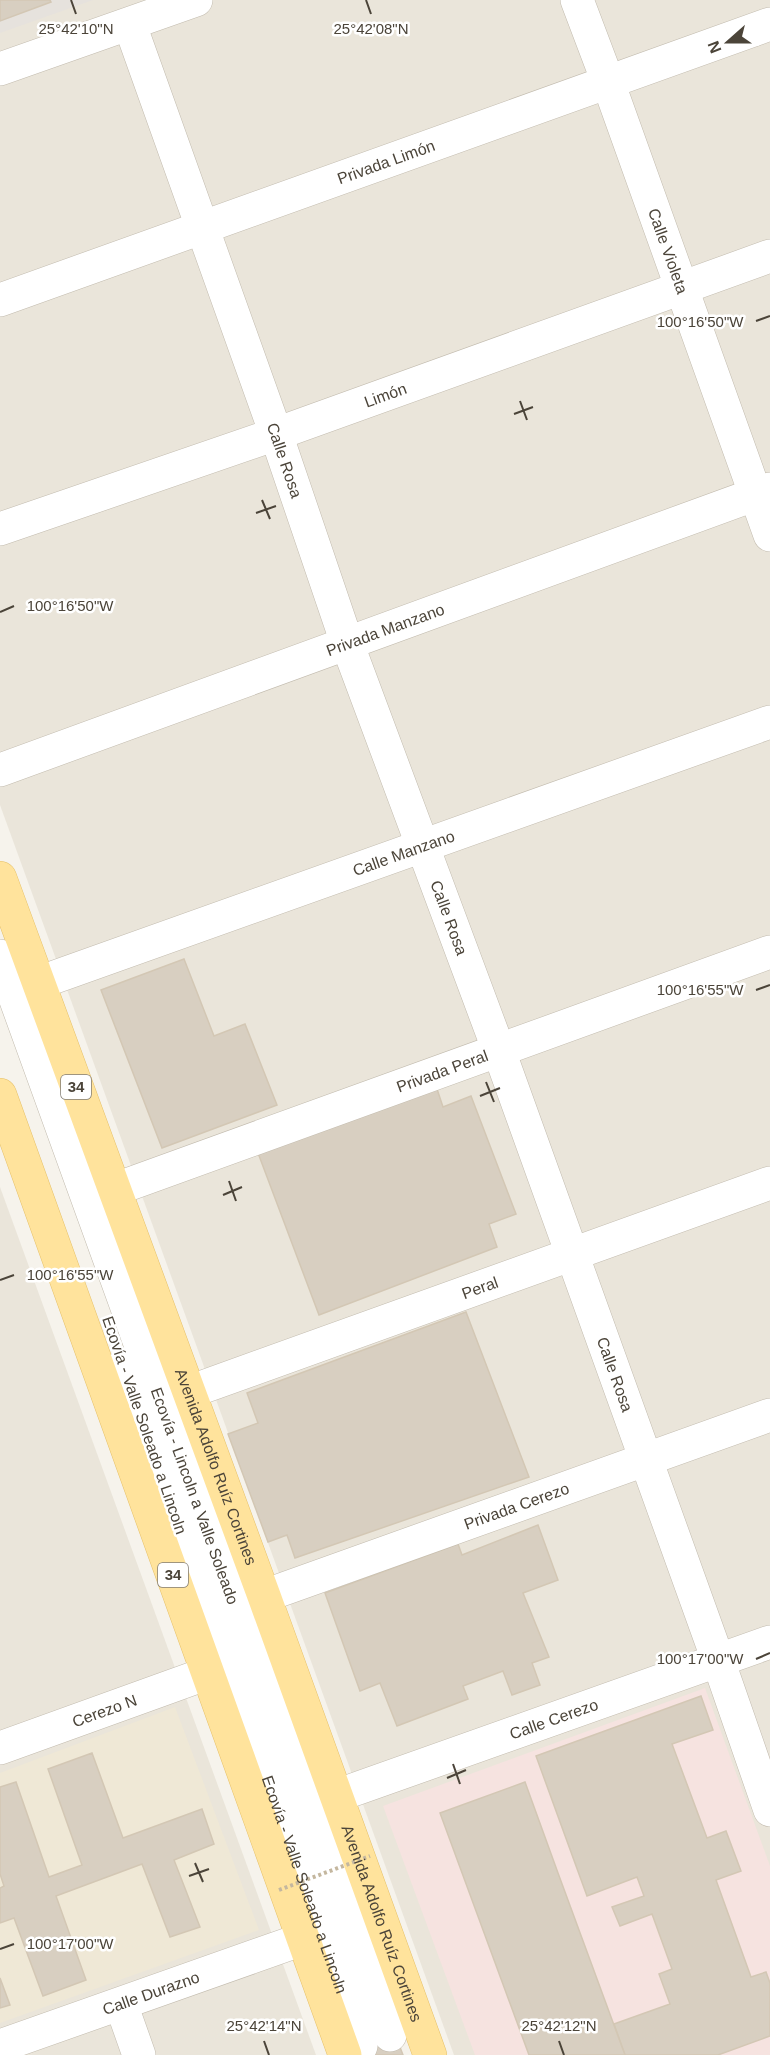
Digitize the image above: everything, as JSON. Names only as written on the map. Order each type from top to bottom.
[{"type":"main road","name":"Avenida Adolfo Ruíz Cortines","points":[[0,878],[430,2055]]},
{"type":"main road","name":"34","points":[[0,1095],[303,1939],[366,2045]]},
{"type":"street","points":[[0,69],[196,0]]},
{"type":"street","name":"Calle Violeta","points":[[576,0],[608,82],[681,288],[763,492],[770,535]]},
{"type":"street","name":"Privada Limón","points":[[0,300],[770,24]]},
{"type":"street","name":"Calle Rosa","points":[[130,25],[276,434],[347,643],[572,1255],[770,1810]]},
{"type":"street","name":"Limón","points":[[0,530],[276,434],[770,256]]},
{"type":"street","name":"Privada Manzano","points":[[0,770],[763,492]]},
{"type":"street","name":"Calle Manzano","points":[[38,983],[770,722]]},
{"type":"street","name":"Privada Peral","points":[[113,1190],[770,952]]},
{"type":"street","name":"Ecovía - Lincoln a Valle Soleado","points":[[0,956],[366,2045]]},
{"type":"street","name":"Ecovía - Valle Soleado a Lincoln","points":[[0,1009],[366,2045]]},
{"type":"street","name":"Peral","points":[[189,1392],[770,1183]]},
{"type":"street","name":"Privada Cerezo","points":[[264,1596],[770,1415]]},
{"type":"street","name":"Calle Cerezo","points":[[336,1796],[770,1641]]},
{"type":"street","name":"Cerezo N","points":[[2,1742],[208,1673]]},
{"type":"street","name":"Calle Durazno","points":[[0,2046],[303,1939]]},
{"type":"street","points":[[121,2004],[139,2055]]},
{"type":"path","points":[[279,1890],[370,1856]]},
{"type":"shaded area","points":[[0,0],[770,0],[770,2055],[454,2055],[0,805]]},
{"type":"shaded area","points":[[0,0],[93,0],[0,33]]},
{"type":"shaded area","points":[[0,1187],[316,2055],[0,2055]]},
{"type":"shaded area","points":[[705,1688],[770,1866],[770,2055],[475,2055],[383,1806]]},
{"type":"shaded area","points":[[175,1707],[259,1930],[0,2023],[0,1773]]},
{"type":"building","points":[[0,0],[50,0],[51,2],[0,21]]},
{"type":"building","points":[[184,959],[214,1036],[245,1024],[277,1105],[162,1148],[101,990]]},
{"type":"building","points":[[436,1086],[443,1107],[471,1096],[516,1214],[489,1224],[497,1247],[319,1315],[258,1153]]},
{"type":"building","points":[[466,1312],[529,1477],[295,1558],[287,1535],[268,1542],[228,1434],[258,1423],[247,1393]]},
{"type":"building","points":[[538,1525],[558,1580],[523,1593],[549,1657],[532,1663],[540,1685],[512,1695],[503,1671],[463,1686],[468,1699],[397,1726],[380,1683],[360,1691],[325,1593],[458,1544],[462,1555]]},
{"type":"building","points":[[701,1696],[713,1730],[672,1744],[707,1838],[726,1831],[741,1871],[716,1880],[751,1977],[766,1972],[770,1983],[770,2036],[718,2055],[625,2055],[614,2024],[670,2004],[659,1974],[672,1969],[652,1914],[620,1926],[612,1907],[644,1896],[637,1877],[587,1896],[536,1756]]},
{"type":"building","points":[[92,1753],[123,1838],[202,1809],[214,1844],[174,1860],[200,1927],[170,1937],[142,1864],[56,1896],[86,1980],[43,1996],[14,1918],[0,1923],[0,1888],[4,1886],[0,1874],[0,1787],[16,1782],[49,1877],[82,1865],[48,1769]]},
{"type":"building","points":[[525,1782],[625,2055],[529,2055],[440,1813]]},
{"type":"building","points":[[0,1978],[10,2005],[0,2008]]},
{"type":"building","points":[[395,2034],[403,2055],[354,2055]]}]
